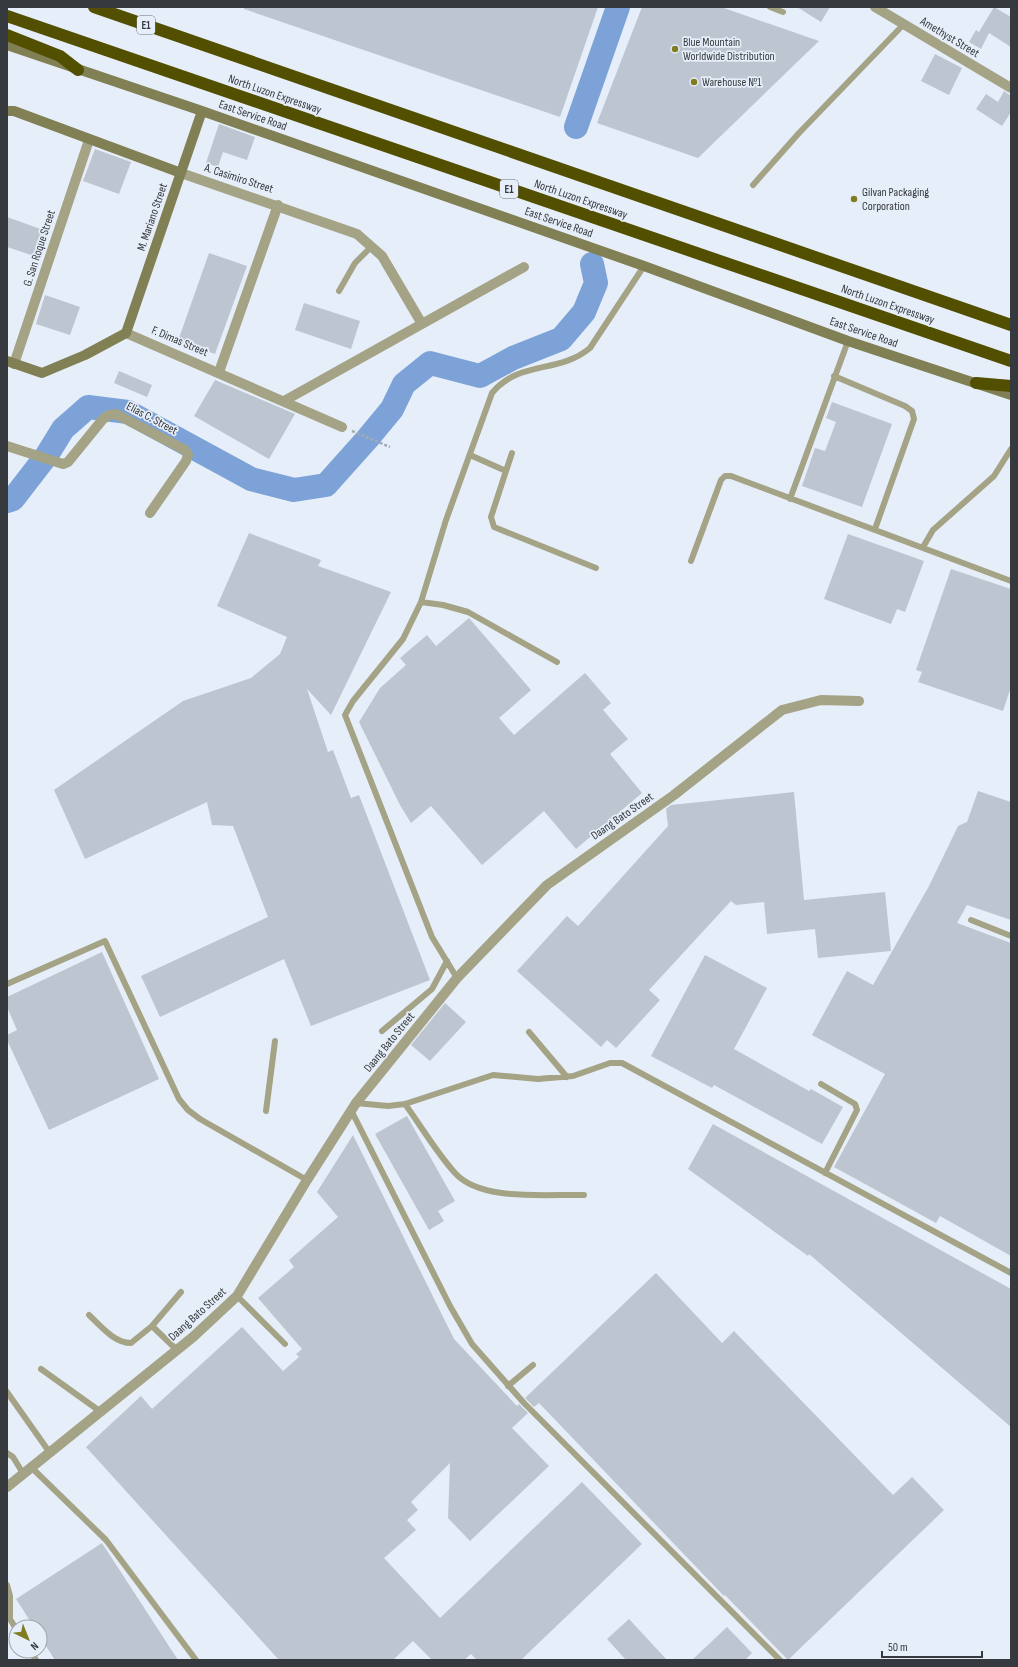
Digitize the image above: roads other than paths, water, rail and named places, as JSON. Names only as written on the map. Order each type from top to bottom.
[{"type":"highway","name":"North Luzon Expressway","points":[[94,7],[1011,325]]},
{"type":"highway","name":"North Luzon Expressway","points":[[7,16],[1011,361]]},
{"type":"highway","points":[[7,35],[60,56],[78,70]]},
{"type":"highway","points":[[976,383],[1011,386]]},
{"type":"street","name":"Amethyst Street","points":[[875,7],[1011,88]]},
{"type":"street","name":"East Service Road","points":[[7,45],[202,111],[644,266],[848,342],[1011,395]]},
{"type":"street","name":"A. Casimiro Street","points":[[7,111],[14,111],[181,173],[278,205],[357,234],[382,256],[422,324]]},
{"type":"street","name":"M. Mariano Street","points":[[126,332],[202,111]]},
{"type":"street","name":"G. San Roque Street","points":[[10,362],[89,140]]},
{"type":"street","points":[[219,372],[278,205]]},
{"type":"street","points":[[284,401],[524,267]]},
{"type":"street","points":[[10,362],[42,373],[85,355],[126,332]]},
{"type":"street","name":"F. Dimas Street","points":[[126,332],[342,427]]},
{"type":"street","name":"Elias C. Street","points":[[7,446],[63,464],[68,462],[103,419],[109,415],[116,414],[185,450],[188,454],[186,461],[150,513]]},
{"type":"street","name":"Daang Bato Street","points":[[7,1488],[177,1350],[237,1296],[307,1180],[354,1107],[457,978],[547,885],[674,795],[782,710],[821,700],[859,701]]},
{"type":"lane","points":[[770,7],[783,12]]},
{"type":"lane","points":[[753,185],[799,133],[904,24]]},
{"type":"lane","points":[[339,291],[355,263],[372,246]]},
{"type":"lane","points":[[457,978],[432,937],[345,719],[346,711],[403,639],[421,602],[446,520],[492,393],[501,382],[540,367],[559,365],[580,357],[590,348],[644,266]]},
{"type":"lane","points":[[790,499],[834,376],[848,342]]},
{"type":"lane","points":[[834,376],[905,406],[912,411],[914,419],[875,529]]},
{"type":"lane","points":[[923,547],[933,530],[994,476],[1011,449]]},
{"type":"lane","points":[[512,453],[491,517],[494,527],[596,568]]},
{"type":"lane","points":[[470,454],[506,471]]},
{"type":"lane","points":[[691,561],[721,480],[725,476],[731,476],[1011,581]]},
{"type":"lane","points":[[421,602],[443,605],[468,612],[558,662]]},
{"type":"lane","points":[[971,920],[1011,936]]},
{"type":"lane","points":[[7,984],[105,941],[179,1099],[188,1110],[307,1180]]},
{"type":"lane","points":[[382,1031],[432,989],[447,961]]},
{"type":"lane","points":[[529,1032],[567,1077]]},
{"type":"lane","points":[[266,1111],[275,1041]]},
{"type":"lane","points":[[780,1660],[508,1386],[472,1344],[450,1306],[354,1107],[404,1104],[493,1075],[538,1079],[567,1077],[610,1063],[622,1063],[1011,1273]]},
{"type":"lane","points":[[821,1084],[855,1104],[857,1110],[825,1173]]},
{"type":"lane","points":[[404,1104],[455,1174],[472,1186],[495,1193],[584,1195]]},
{"type":"lane","points":[[89,1315],[117,1340],[124,1343],[131,1343],[152,1326],[181,1292]]},
{"type":"lane","points":[[237,1296],[285,1344]]},
{"type":"lane","points":[[152,1326],[177,1350]]},
{"type":"lane","points":[[508,1386],[533,1365]]},
{"type":"lane","points":[[41,1369],[101,1412]]},
{"type":"lane","points":[[7,1392],[50,1453]]},
{"type":"lane","points":[[7,1453],[13,1458],[24,1475]]},
{"type":"lane","points":[[32,1468],[106,1540],[196,1660]]},
{"type":"lane","points":[[7,1585],[10,1596],[10,1619]]},
{"type":"waterway","points":[[576,127],[618,7]]},
{"type":"waterway","points":[[7,501],[13,499],[47,455],[63,429],[88,407],[128,412],[251,479],[294,490],[326,485],[392,409],[404,384],[430,363],[480,376],[513,358],[561,339],[584,312],[596,283],[592,264]]},
{"type":"place","name":"Blue Mountain Worldwide Distribution","points":[[675,49]]},
{"type":"place","name":"Warehouse №1","points":[[694,82]]},
{"type":"place","name":"Gilvan Packaging Corporation","points":[[854,199]]}]
